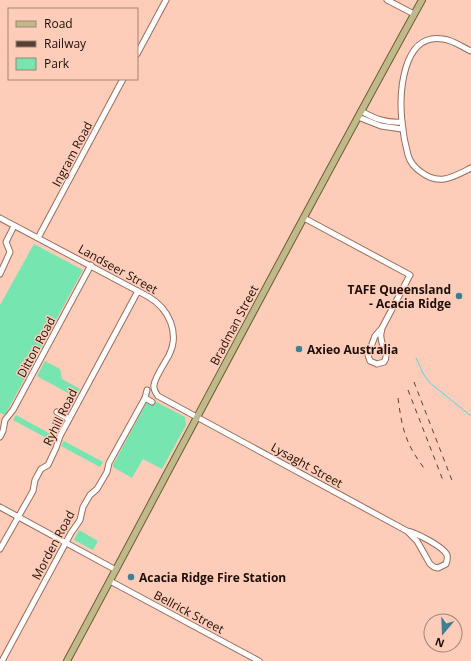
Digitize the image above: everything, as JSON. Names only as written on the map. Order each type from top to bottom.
[{"type":"main road","name":"Bradman Street","points":[[67,661],[198,418],[243,330],[422,0]]},
{"type":"street","points":[[138,52],[166,0]]},
{"type":"street","points":[[387,0],[414,14]]},
{"type":"street","points":[[471,51],[452,41],[442,38],[430,40],[416,47],[408,59],[401,95],[402,129],[409,159],[417,169],[427,177],[439,180],[447,179],[471,168]]},
{"type":"street","name":"Ingram Road","points":[[38,238],[122,80]]},
{"type":"street","points":[[360,114],[385,122],[402,122]]},
{"type":"street","points":[[360,114],[381,126],[402,129]]},
{"type":"street","name":"Landseer Street","points":[[0,218],[91,265],[152,299],[162,307],[171,321],[173,330],[172,347],[154,383],[155,392],[160,397],[198,418]]},
{"type":"street","points":[[304,218],[410,274],[382,328],[375,336],[368,355],[370,361],[377,364],[384,362],[386,358],[386,352],[381,338],[382,328]]},
{"type":"street","points":[[0,274],[10,256],[6,242],[14,226]]},
{"type":"street","name":"Ditton Road","points":[[0,437],[5,420],[13,410],[91,265]]},
{"type":"street","name":"Ryhill Road","points":[[0,549],[33,490],[38,474],[41,469],[48,465],[58,440],[138,291]]},
{"type":"street","name":"Morden Road","points":[[2,661],[80,520],[83,507],[90,495],[97,489],[107,472],[109,463],[145,398],[147,390]]},
{"type":"street","points":[[145,398],[152,402]]},
{"type":"street","points":[[57,412],[69,419]]},
{"type":"street","name":"Lysaght Street","points":[[198,418],[407,531],[417,541],[431,565],[438,568],[446,564],[447,556],[444,551],[413,532],[407,531]]},
{"type":"street","points":[[0,507],[116,570]]},
{"type":"street","name":"Bellrick Street","points":[[110,581],[259,661]]},
{"type":"green space","points":[[34,244],[83,270],[5,415],[0,413],[0,305]]},
{"type":"green space","points":[[45,361],[60,369],[62,379],[80,389],[75,397],[37,376]]},
{"type":"green space","points":[[149,398],[185,417],[186,425],[162,469],[143,459],[132,478],[113,467],[113,465]]},
{"type":"green space","points":[[16,415],[54,436],[52,441],[13,420]]},
{"type":"green space","points":[[64,441],[103,462],[100,467],[61,446]]},
{"type":"green space","points":[[79,530],[98,541],[93,550],[74,540]]},
{"type":"waterway","points":[[416,358],[424,375],[430,383],[471,416]]},
{"type":"railway","points":[[414,382],[453,483]]},
{"type":"railway","points":[[408,390],[444,483]]},
{"type":"railway","points":[[398,398],[405,435],[412,451],[424,468]]},
{"type":"place","name":"TAFE Queensland - Acacia Ridge","points":[[459,296]]},
{"type":"place","name":"Axieo Australia","points":[[299,349]]},
{"type":"place","name":"Acacia Ridge Fire Station","points":[[131,577]]}]
